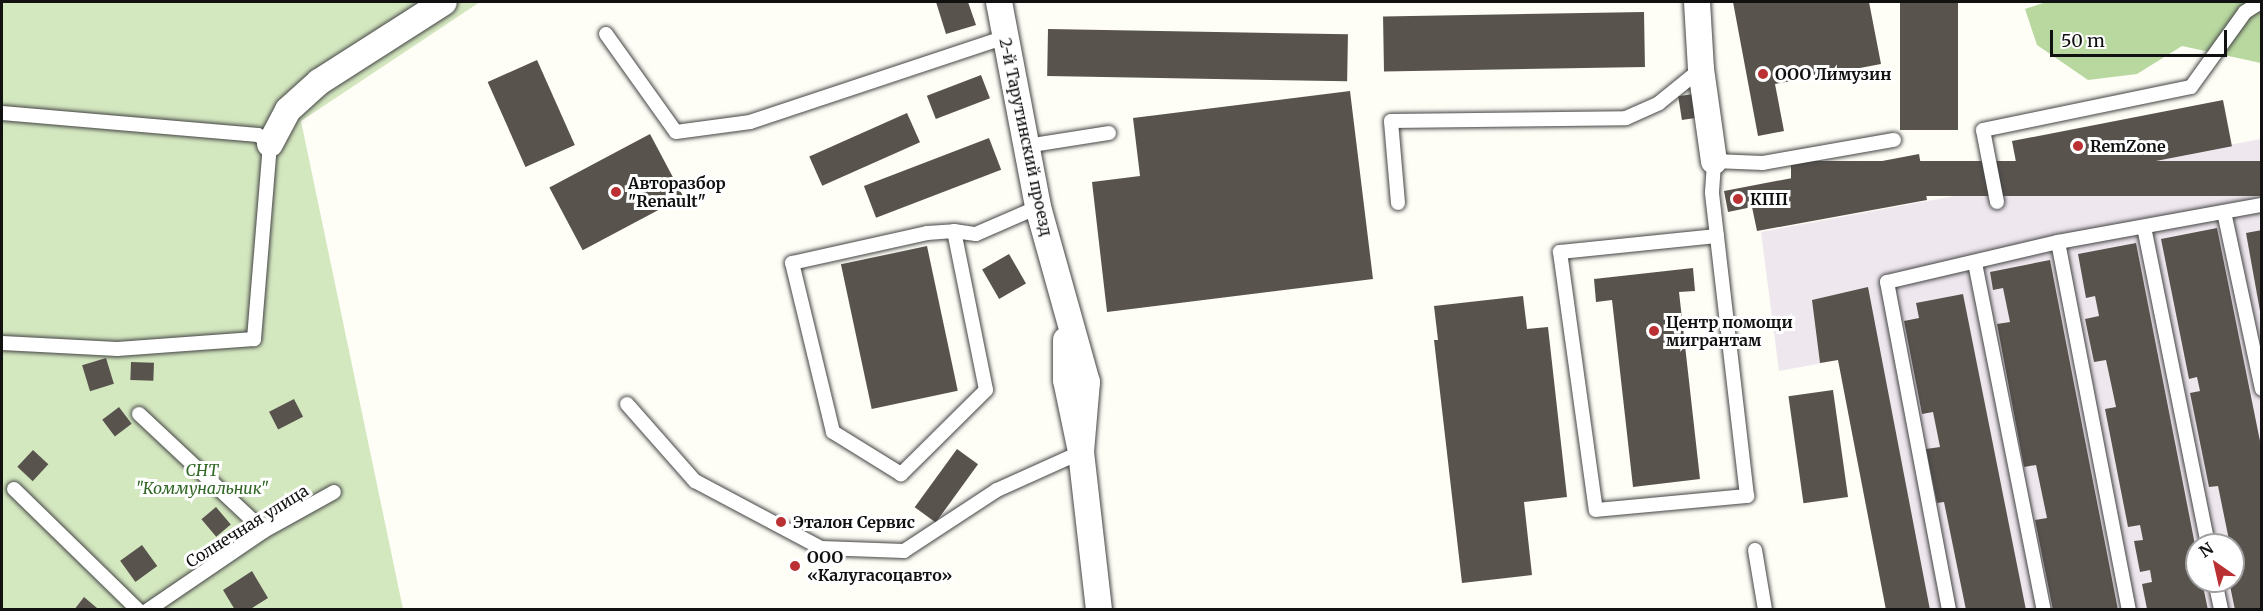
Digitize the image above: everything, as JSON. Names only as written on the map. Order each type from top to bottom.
[{"type":"street","points":[[270,144],[288,110],[320,82],[444,2]]},
{"type":"street","name":"2-й Тарутинский проезд","points":[[999,2],[1038,207],[1087,382],[1082,452],[1099,609]]},
{"type":"street","points":[[1697,2],[1701,69],[1714,161]]},
{"type":"lane","points":[[1997,202],[1983,130],[2192,87],[2245,12],[2261,2]]},
{"type":"lane","points":[[606,34],[676,132],[750,122],[1005,37]]},
{"type":"lane","points":[[1398,203],[1391,121],[1626,118],[1659,103],[1701,69]]},
{"type":"lane","points":[[2,113],[258,135],[270,144],[254,339],[117,349],[2,343]]},
{"type":"lane","points":[[1026,146],[1109,133]]},
{"type":"lane","points":[[1717,236],[1560,252],[1596,510],[1747,496],[1717,236],[1714,161],[1763,163],[1894,140]]},
{"type":"lane","points":[[1949,609],[1887,282],[2058,242],[2262,205]]},
{"type":"lane","points":[[954,231],[986,390],[901,474],[833,432],[792,263],[927,233],[954,231],[976,234],[1038,207]]},
{"type":"lane","points":[[2224,212],[2262,389]]},
{"type":"lane","points":[[2144,227],[2206,533]]},
{"type":"lane","points":[[2058,242],[2129,609]]},
{"type":"lane","points":[[1975,263],[2044,609]]},
{"type":"lane","points":[[627,404],[695,481],[821,548],[904,551],[997,490],[1082,452]]},
{"type":"lane","points":[[139,414],[264,531]]},
{"type":"lane","points":[[14,489],[138,609]]},
{"type":"lane","name":"Солнечная улица","points":[[148,609],[264,531],[334,492]]},
{"type":"lane","points":[[1755,550],[1765,609]]},
{"type":"lane","points":[[2218,593],[2221,609]]},
{"type":"shaded area","points":[[2261,139],[2261,609],[1886,609],[1838,360],[1779,371],[1761,232]]},
{"type":"green space","name":"СНТ \"Коммунальник\"","points":[[2,2],[480,2],[301,121],[403,609],[2,609]]},
{"type":"green space","points":[[2046,2],[2261,2],[2261,63],[2182,46],[2137,74],[2088,80],[2037,45],[2025,9]]},
{"type":"building","points":[[936,2],[968,2],[976,25],[946,34]]},
{"type":"building","points":[[1733,2],[1869,2],[1881,64],[1775,84],[1784,131],[1758,136]]},
{"type":"building","points":[[1900,2],[1958,2],[1958,130],[1900,130]]},
{"type":"building","points":[[1644,12],[1645,67],[1384,72],[1383,17]]},
{"type":"building","points":[[1048,29],[1348,34],[1347,81],[1047,76]]},
{"type":"building","points":[[537,60],[575,145],[525,167],[488,82]]},
{"type":"building","points":[[981,75],[990,98],[936,119],[927,96]]},
{"type":"building","points":[[1350,91],[1373,279],[1107,312],[1092,182],[1140,176],[1133,118]]},
{"type":"building","points":[[1693,94],[1697,118],[1682,120],[1678,96]]},
{"type":"building","points":[[2223,100],[2232,146],[2021,187],[2012,141]]},
{"type":"building","points":[[907,113],[920,142],[822,186],[809,157]]},
{"type":"building","name":"Авторазбор \"Renault\"","points":[[650,134],[683,197],[583,250],[549,188]]},
{"type":"building","points":[[989,138],[1001,170],[876,218],[864,186]]},
{"type":"building","points":[[1919,154],[1927,200],[1757,231],[1752,207],[1728,212],[1724,191]]},
{"type":"building","points":[[1791,161],[2262,161],[2262,196],[1791,196]]},
{"type":"building","points":[[2217,228],[2262,451],[2262,610],[2235,610],[2231,593],[2245,593],[2245,533],[2228,533],[2218,486],[2209,487],[2190,393],[2200,391],[2197,377],[2189,379],[2161,239]]},
{"type":"building","points":[[2262,230],[2262,311],[2260,311],[2246,233]]},
{"type":"building","points":[[2136,243],[2193,533],[2185,533],[2185,593],[2204,593],[2208,610],[2147,609],[2142,584],[2152,582],[2150,570],[2140,572],[2134,541],[2143,540],[2140,525],[2128,527],[2105,409],[2116,407],[2106,360],[2094,362],[2085,319],[2099,316],[2095,296],[2086,298],[2078,254]]},
{"type":"building","points":[[927,246],[958,391],[872,409],[841,264]]},
{"type":"building","points":[[1009,254],[1026,283],[999,299],[982,270]]},
{"type":"building","points":[[2050,260],[2118,610],[2053,610],[2035,520],[2047,518],[2036,465],[2024,467],[1997,324],[2010,322],[2003,288],[1993,290],[1990,272]]},
{"type":"building","points":[[1693,268],[1695,291],[1679,292],[1700,479],[1633,487],[1612,300],[1596,302],[1594,279]]},
{"type":"building","points":[[1868,287],[1930,610],[1886,610],[1838,360],[1820,363],[1812,300]]},
{"type":"building","points":[[1963,294],[2026,610],[1966,610],[1944,502],[1937,503],[1926,449],[1940,447],[1933,412],[1922,414],[1904,321],[1919,318],[1916,303]]},
{"type":"building","points":[[1523,296],[1527,329],[1548,327],[1567,497],[1524,502],[1532,575],[1462,583],[1434,340],[1438,340],[1434,306]]},
{"type":"building","points":[[106,358],[114,384],[90,391],[82,365]]},
{"type":"building","points":[[131,362],[154,363],[153,381],[130,380]]},
{"type":"building","points":[[1833,390],[1848,497],[1803,503],[1788,396]]},
{"type":"building","points":[[294,399],[303,417],[278,430],[269,412]]},
{"type":"building","points":[[119,407],[132,424],[115,436],[102,420]]},
{"type":"building","points":[[957,449],[978,464],[936,523],[915,507]]},
{"type":"building","points":[[33,450],[48,464],[33,481],[17,467]]},
{"type":"building","points":[[216,507],[231,525],[216,537],[201,519]]},
{"type":"building","points":[[142,545],[157,566],[135,582],[120,561]]},
{"type":"building","points":[[252,571],[268,598],[249,610],[235,610],[223,590]]},
{"type":"building","points":[[84,597],[97,608],[95,610],[74,610]]},
{"type":"place","name":"ООО Лимузин","points":[[1763,74]]},
{"type":"place","name":"RemZone","points":[[2078,146]]},
{"type":"place","name":"Авторазбор \"Renault\"","points":[[616,192]]},
{"type":"place","name":"КПП","points":[[1738,199]]},
{"type":"place","name":"Центр помощи мигрантам","points":[[1654,331]]},
{"type":"place","name":"Эталон Сервис","points":[[781,522]]},
{"type":"place","name":"ООО «Калугасоцавто»","points":[[795,566]]}]
